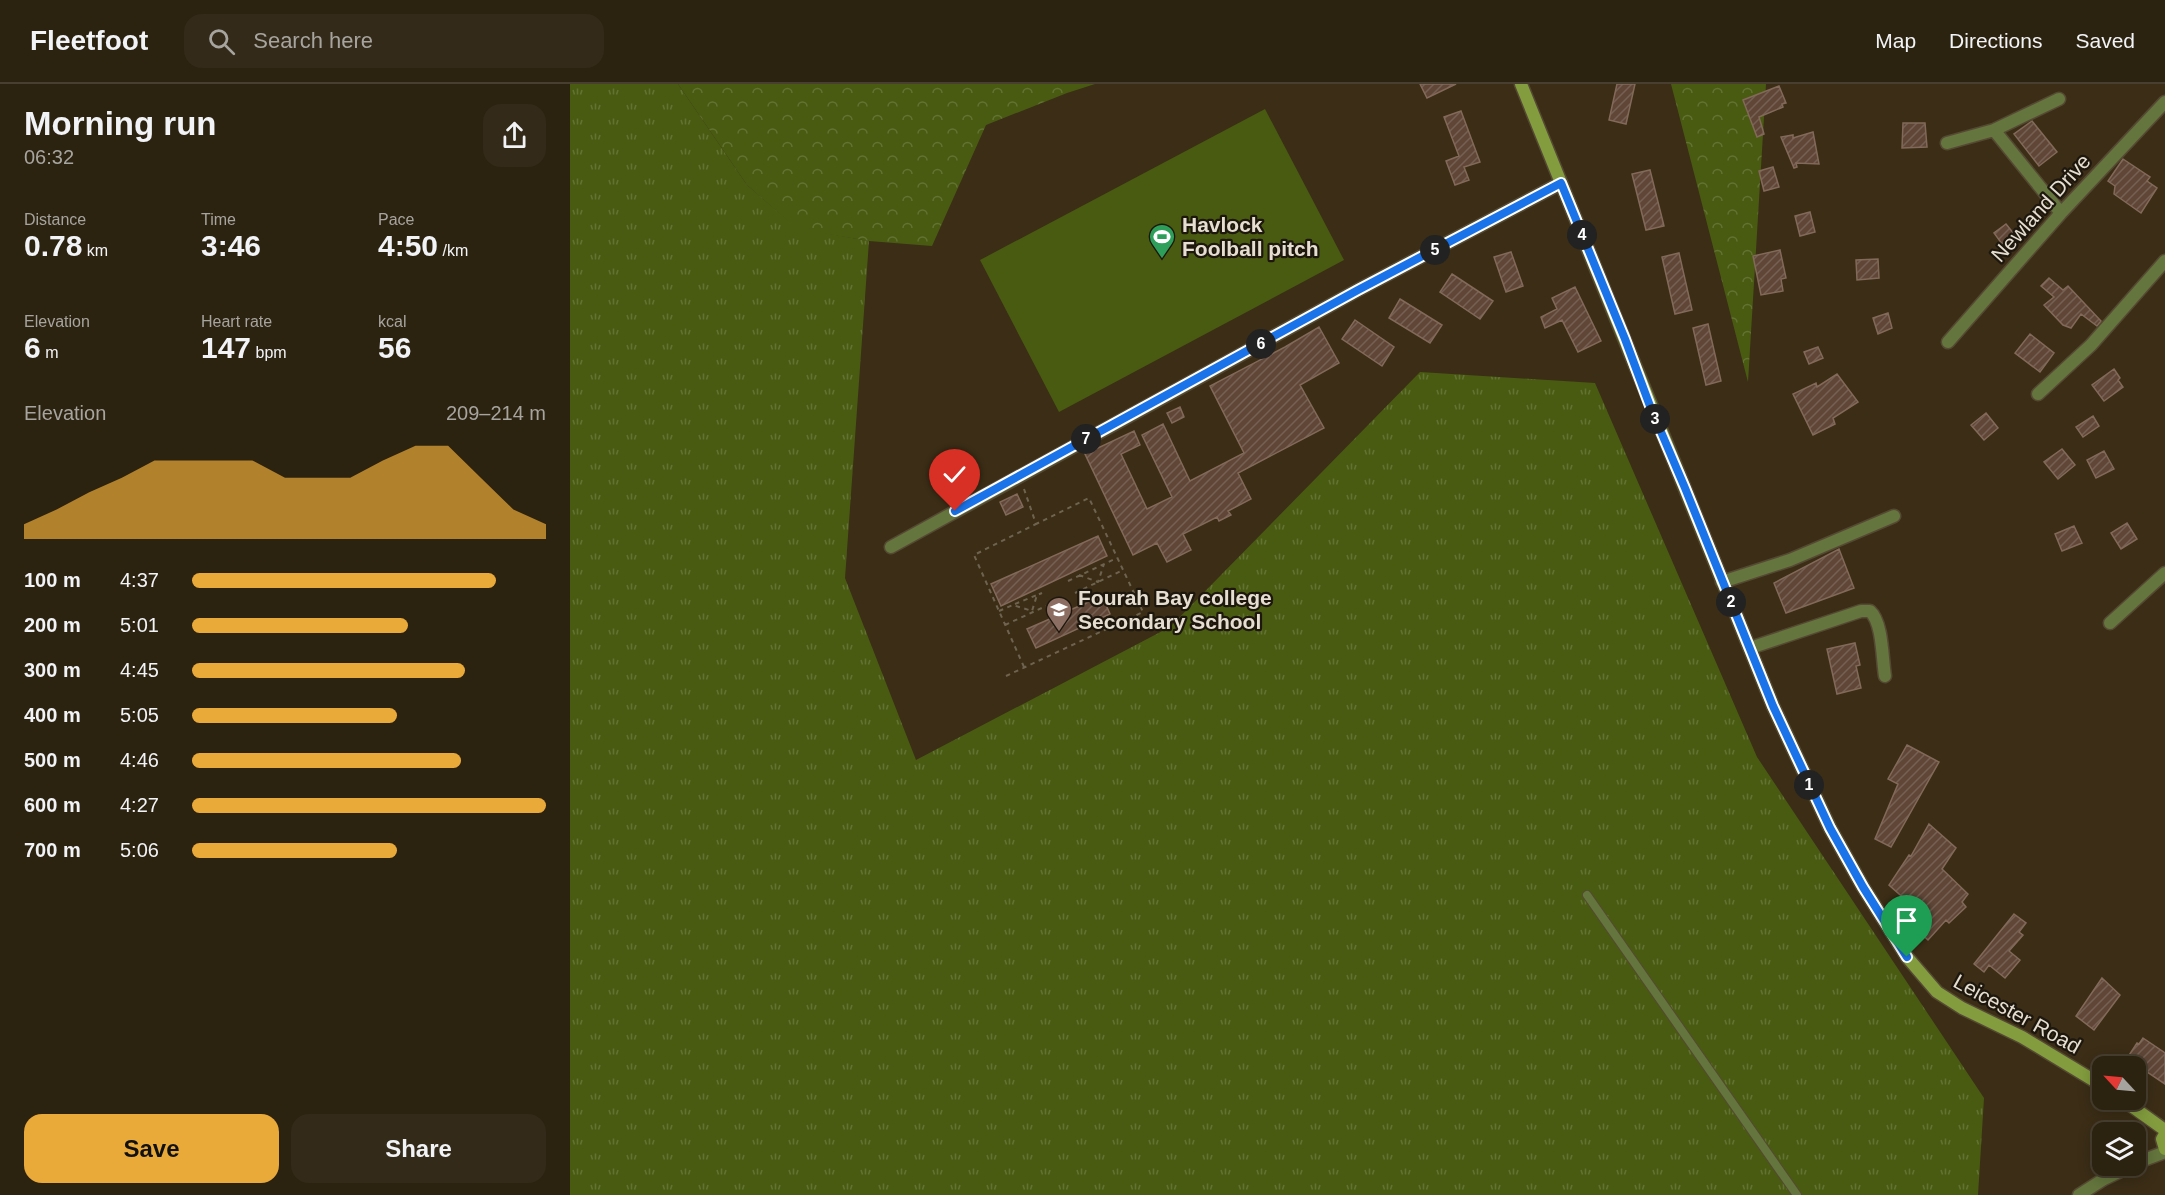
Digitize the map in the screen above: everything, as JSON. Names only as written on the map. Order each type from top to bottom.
[{"type":"street","name":"Leicester Road","points":[[1521,84],[1773,706],[1830,828],[1863,887],[1907,957],[1937,992],[1962,1008],[2022,1037],[2092,1079]]},
{"type":"street","points":[[1947,143],[1994,130],[2059,99]]},
{"type":"street","name":"Newland Drive","points":[[1948,342],[2061,213],[2165,102]]},
{"type":"street","points":[[1994,130],[2061,213]]},
{"type":"street","points":[[891,547],[1358,290],[1561,183]]},
{"type":"street","points":[[2038,394],[2091,345],[2165,261]]},
{"type":"street","points":[[1722,582],[1790,560],[1894,516]]},
{"type":"street","points":[[2110,623],[2165,573]]},
{"type":"street","points":[[1750,648],[1861,611],[1870,611],[1876,616],[1879,628],[1885,676]]},
{"type":"street","points":[[2136,1110],[2165,1132],[2162,1139],[2165,1150],[2146,1159]]},
{"type":"street","points":[[2079,1195],[2110,1176]]},
{"type":"lane","points":[[1587,895],[1797,1195]]},
{"type":"path","points":[[1019,475],[1036,524]]},
{"type":"path","points":[[1006,676],[1143,612],[1089,498],[974,555],[1024,667]]},
{"type":"path","points":[[1068,581],[1117,558]]},
{"type":"path","points":[[1098,582],[1104,564]]},
{"type":"path","points":[[1075,593],[1123,570]]},
{"type":"path","points":[[1079,575],[1098,582]]},
{"type":"path","points":[[999,611],[1042,593]]},
{"type":"path","points":[[1032,611],[1037,595]]},
{"type":"path","points":[[1013,605],[1032,611]]},
{"type":"path","points":[[1005,625],[1046,606]]},
{"type":"green space","points":[[570,84],[678,84],[747,185],[797,228],[869,241],[845,578],[916,760],[1170,627],[1420,372],[1595,383],[1757,757],[1984,1098],[1978,1195],[570,1195]]},
{"type":"green space","points":[[678,84],[1095,84],[986,125],[932,246],[869,241],[797,229],[747,185]]},
{"type":"green space","points":[[1671,84],[1766,84],[1748,382]]},
{"type":"green space","name":"Havlock Foolball pitch","points":[[1265,109],[1344,260],[1059,412],[980,260]]},
{"type":"building","points":[[1420,84],[1456,84],[1427,98]]},
{"type":"building","points":[[1617,84],[1635,84],[1626,124],[1609,120]]},
{"type":"building","points":[[1779,86],[1786,103],[1782,104],[1783,107],[1759,117],[1764,134],[1757,137],[1743,100]]},
{"type":"building","points":[[1461,111],[1480,162],[1464,167],[1469,180],[1455,185],[1446,161],[1459,156],[1444,117]]},
{"type":"building","points":[[2032,121],[2057,152],[2039,166],[2014,134]]},
{"type":"building","points":[[1903,123],[1925,123],[1927,147],[1902,148]]},
{"type":"building","points":[[1813,132],[1819,164],[1796,163],[1797,167],[1794,168],[1781,137],[1793,135],[1793,138]]},
{"type":"building","points":[[2123,159],[2150,177],[2147,181],[2157,188],[2141,213],[2114,194],[2115,186],[2108,181]]},
{"type":"building","points":[[1773,167],[1779,187],[1764,191],[1759,171]]},
{"type":"building","points":[[1650,170],[1664,226],[1646,230],[1632,174]]},
{"type":"building","points":[[1810,212],[1815,232],[1800,236],[1795,216]]},
{"type":"building","points":[[2006,224],[2014,234],[2002,244],[1994,233]]},
{"type":"building","points":[[1780,250],[1786,278],[1781,279],[1783,291],[1761,295],[1753,256]]},
{"type":"building","points":[[1511,252],[1523,286],[1506,292],[1494,257]]},
{"type":"building","points":[[1679,253],[1692,310],[1675,314],[1662,257]]},
{"type":"building","points":[[1878,259],[1879,278],[1857,280],[1856,260]]},
{"type":"building","points":[[1452,274],[1493,301],[1480,319],[1440,292]]},
{"type":"building","points":[[2049,278],[2063,290],[2068,286],[2101,321],[2097,326],[2081,314],[2071,328],[2063,325],[2044,305],[2054,297],[2041,286]]},
{"type":"building","points":[[1575,287],[1601,341],[1578,352],[1562,320],[1545,328],[1541,317],[1557,309],[1552,298]]},
{"type":"building","points":[[1400,299],[1442,325],[1430,343],[1389,318]]},
{"type":"building","points":[[1888,313],[1892,328],[1878,334],[1873,318]]},
{"type":"building","points":[[1355,320],[1394,347],[1382,366],[1342,339]]},
{"type":"building","points":[[1708,324],[1721,381],[1706,385],[1693,328]]},
{"type":"building","points":[[1319,327],[1339,363],[1300,385],[1324,428],[1238,473],[1251,499],[1228,511],[1231,515],[1219,521],[1217,517],[1183,534],[1191,550],[1167,562],[1157,543],[1133,555],[1085,454],[1134,431],[1140,445],[1121,454],[1147,509],[1172,497],[1142,435],[1163,424],[1190,481],[1244,453],[1210,386]]},
{"type":"building","points":[[2030,334],[2054,353],[2040,372],[2015,353]]},
{"type":"building","points":[[1818,347],[1823,358],[1809,364],[1804,352]]},
{"type":"building","points":[[2114,369],[2123,387],[2104,401],[2092,385]]},
{"type":"building","points":[[1837,374],[1858,402],[1833,418],[1835,424],[1813,435],[1793,394],[1816,383],[1817,387]]},
{"type":"building","points":[[1180,407],[1184,417],[1172,423],[1167,413]]},
{"type":"building","points":[[1986,413],[1998,428],[1984,440],[1971,425]]},
{"type":"building","points":[[2093,416],[2099,426],[2083,437],[2076,427]]},
{"type":"building","points":[[2062,449],[2075,465],[2058,479],[2044,462]]},
{"type":"building","points":[[2104,451],[2114,469],[2096,478],[2087,460]]},
{"type":"building","points":[[1017,494],[1023,507],[1006,515],[1000,502]]},
{"type":"building","points":[[2127,523],[2137,539],[2121,549],[2111,533]]},
{"type":"building","points":[[2074,526],[2082,543],[2062,551],[2055,534]]},
{"type":"building","points":[[1098,536],[1107,556],[1001,606],[991,584]]},
{"type":"building","points":[[1839,549],[1854,588],[1786,613],[1774,583]]},
{"type":"building","points":[[1102,596],[1110,614],[1036,648],[1027,629]]},
{"type":"building","points":[[1855,643],[1860,665],[1856,666],[1861,688],[1837,694],[1827,649]]},
{"type":"building","points":[[1907,745],[1939,762],[1891,847],[1875,839],[1898,784],[1888,779]]},
{"type":"building","points":[[1929,824],[1956,848],[1942,869],[1968,894],[1962,902],[1966,907],[1949,923],[1946,920],[1928,940],[1917,930],[1921,925],[1910,915],[1916,909],[1889,885],[1909,855],[1911,856]]},
{"type":"building","points":[[2014,914],[2026,923],[2019,932],[2023,935],[2009,951],[2020,960],[2005,978],[1989,965],[1984,972],[1974,964]]},
{"type":"building","points":[[2102,978],[2120,995],[2094,1030],[2076,1016]]},
{"type":"building","points":[[2143,1038],[2165,1053],[2165,1084],[2146,1071],[2146,1056],[2129,1056],[2137,1043],[2139,1044]]},
{"type":"place","name":"Havlock Foolball pitch","points":[[1162,260]]},
{"type":"place","name":"Fourah Bay college Secondary School","points":[[1059,633]]},
{"type":"route","points":[[955,511],[1358,290],[1561,183],[1773,706],[1830,828],[1863,887],[1907,957]]}]
